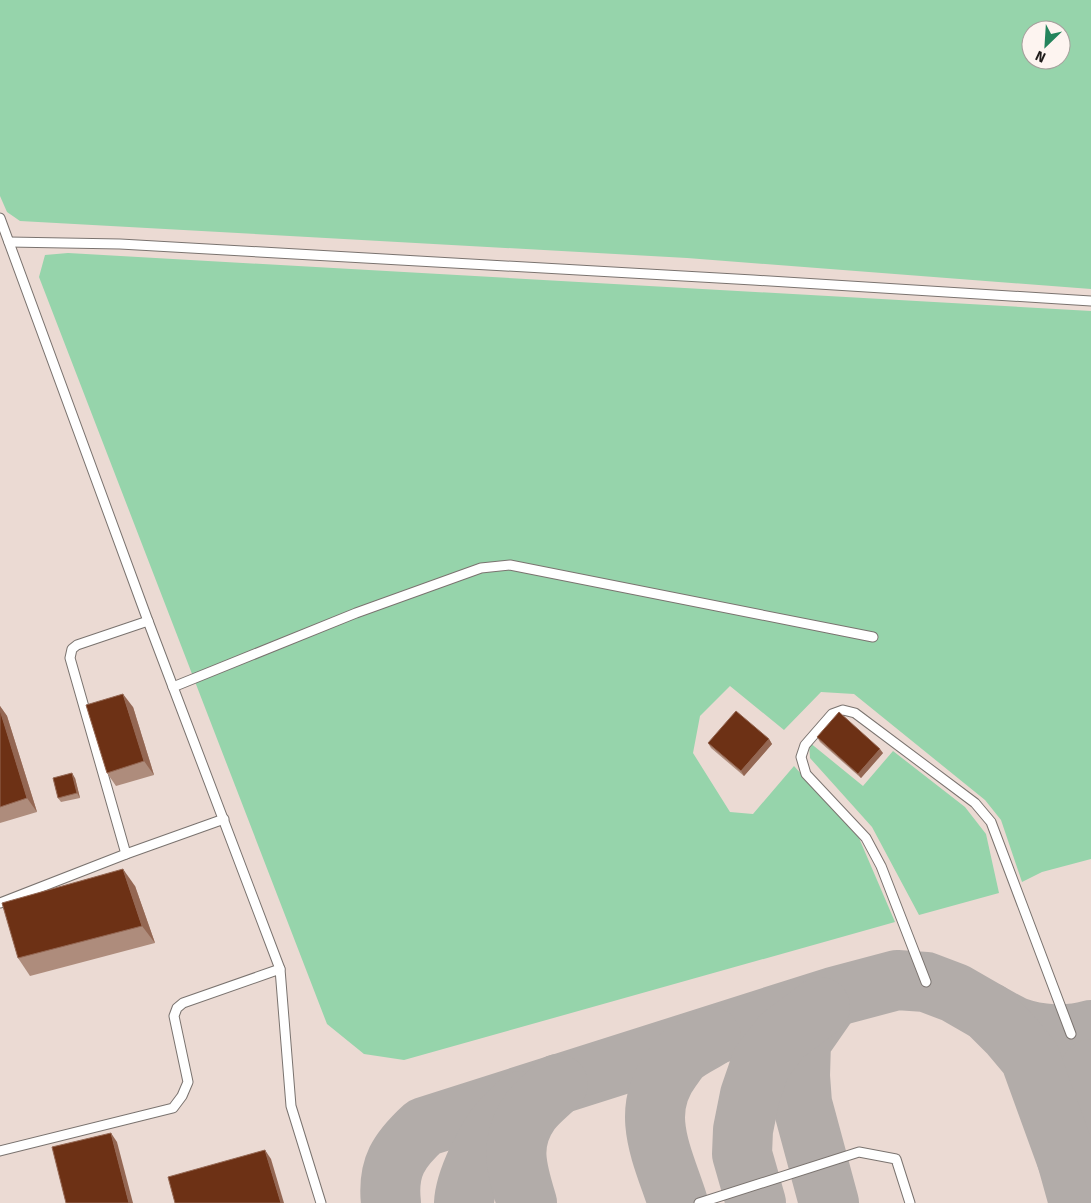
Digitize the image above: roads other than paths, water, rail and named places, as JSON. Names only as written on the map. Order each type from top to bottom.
[{"type":"lane","points":[[0,218],[148,621],[280,969],[291,1106],[321,1203]]},
{"type":"lane","points":[[9,242],[120,244],[1091,301]]},
{"type":"lane","points":[[173,687],[356,612],[481,568],[510,565],[873,637]]},
{"type":"lane","points":[[126,854],[70,658],[72,649],[77,645],[148,621]]},
{"type":"lane","points":[[926,982],[880,866],[866,838],[806,774],[801,757],[805,745],[832,714],[843,710],[855,713],[975,803],[991,822],[1071,1034]]},
{"type":"lane","points":[[0,903],[126,854],[224,819]]},
{"type":"lane","points":[[0,1151],[173,1108],[182,1096],[188,1082],[174,1016],[177,1008],[183,1003],[280,969]]},
{"type":"lane","points":[[699,1203],[860,1152],[896,1159],[910,1203]]}]
